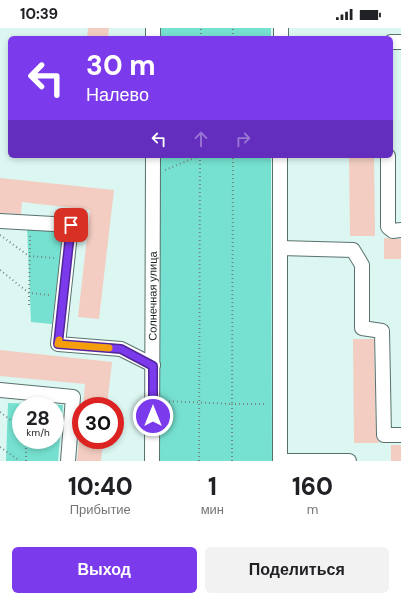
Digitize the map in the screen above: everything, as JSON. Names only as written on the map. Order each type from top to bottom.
[{"type":"street","name":"Солнечная улица","points":[[152,461],[153,158]]},
{"type":"street","points":[[280,158],[280,461],[349,461]]},
{"type":"street","points":[[388,158],[388,226],[393,231],[401,230]]},
{"type":"street","points":[[0,220],[71,225],[58,344],[121,349],[153,366]]},
{"type":"street","points":[[280,248],[353,250],[362,265],[362,328],[382,332],[384,435],[401,435]]},
{"type":"street","points":[[0,390],[73,397],[68,461]]},
{"type":"path","points":[[153,174],[195,158]]},
{"type":"path","points":[[199,461],[200,158]]},
{"type":"path","points":[[232,461],[233,158]]},
{"type":"path","points":[[29,305],[30,222]]},
{"type":"path","points":[[0,235],[29,256],[67,260]]},
{"type":"path","points":[[0,270],[29,293],[64,296]]},
{"type":"path","points":[[153,400],[232,404],[280,404]]},
{"type":"path","points":[[0,412],[12,421]]},
{"type":"path","points":[[0,447],[20,461]]},
{"type":"path","points":[[26,449],[26,461]]},
{"type":"green space","points":[[161,28],[271,28],[271,36],[161,36]]},
{"type":"green space","points":[[160,158],[271,158],[272,461],[159,461]]},
{"type":"green space","points":[[27,227],[63,231],[52,324],[31,322]]},
{"type":"green space","points":[[8,403],[12,403],[12,449],[59,449],[58,461],[6,461]]},
{"type":"building","points":[[88,28],[109,28],[108,36],[87,36]]},
{"type":"building","points":[[349,158],[374,158],[375,236],[350,236]]},
{"type":"building","points":[[0,178],[114,190],[99,319],[78,317],[90,210],[22,202],[21,214],[0,213]]},
{"type":"building","points":[[384,238],[401,239],[401,259],[384,259]]},
{"type":"building","points":[[353,339],[374,339],[376,435],[379,443],[354,443]]},
{"type":"building","points":[[0,350],[112,362],[108,397],[84,397],[85,384],[0,376]]},
{"type":"building","points":[[391,445],[401,445],[401,461],[391,461]]},
{"type":"building","points":[[78,449],[102,449],[101,461],[77,461]]},
{"type":"slow traffic","points":[[59,340],[58,344],[109,348]]},
{"type":"route","points":[[71,225],[58,344],[121,349],[153,366],[153,416]]}]
